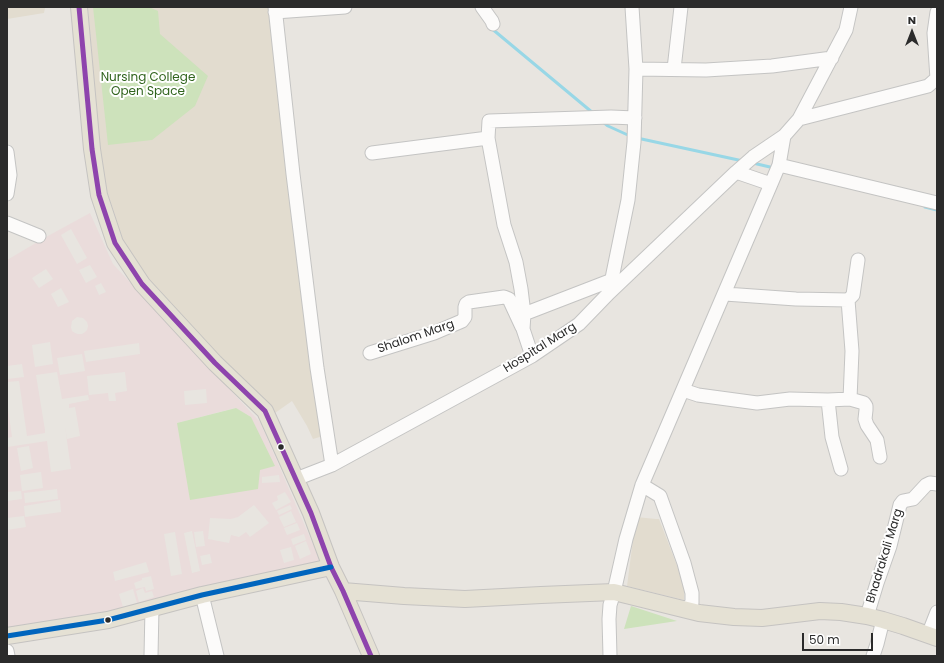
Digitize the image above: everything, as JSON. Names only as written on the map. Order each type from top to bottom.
[{"type":"main road","points":[[79,7],[92,149],[99,195],[115,243],[142,284],[215,363],[265,411],[296,478],[331,567],[371,656]]},
{"type":"main road","points":[[7,636],[108,620],[202,595],[331,567]]},
{"type":"main road","points":[[343,591],[465,599],[541,594],[614,592],[699,613],[734,617],[762,618],[820,612],[841,612],[883,620],[933,636]]},
{"type":"street","points":[[332,464],[317,368],[294,182],[275,9],[344,7]]},
{"type":"street","points":[[482,7],[493,24]]},
{"type":"street","points":[[524,314],[611,286],[628,200],[634,142],[636,69],[632,7]]},
{"type":"street","points":[[674,69],[682,7]]},
{"type":"street","name":"Hospital Marg","points":[[296,478],[332,464],[532,356],[579,324],[611,286],[753,157],[784,136],[799,119],[846,30],[851,7]]},
{"type":"street","points":[[799,119],[928,86],[937,79],[934,33],[937,12]]},
{"type":"street","points":[[636,69],[706,70],[772,66],[832,58]]},
{"type":"street","points":[[532,356],[523,329],[524,314],[521,289],[516,262],[504,225],[488,138],[489,122],[611,117],[635,118]]},
{"type":"street","points":[[610,656],[610,605],[626,539],[642,485],[779,165],[784,136]]},
{"type":"street","points":[[372,153],[488,138]]},
{"type":"street","points":[[7,152],[10,175],[7,194]]},
{"type":"street","points":[[779,165],[937,203]]},
{"type":"street","points":[[736,172],[771,184]]},
{"type":"street","points":[[7,223],[39,236]]},
{"type":"street","points":[[725,294],[796,299],[848,300],[853,295],[858,260]]},
{"type":"street","name":"Shalom Marg","points":[[370,353],[434,333],[462,321],[465,317],[466,304],[469,302],[500,296],[504,296],[509,299],[523,329]]},
{"type":"street","points":[[848,300],[852,351],[850,400]]},
{"type":"street","points":[[683,390],[698,395],[758,403],[790,399],[850,400],[864,403],[866,406],[865,419],[867,425],[877,440],[880,457]]},
{"type":"street","points":[[828,400],[832,437],[841,469]]},
{"type":"street","name":"Bhadrakali Marg","points":[[867,616],[890,546],[900,505],[903,501],[913,499],[931,484]]},
{"type":"street","points":[[642,485],[660,496],[682,556],[692,593],[692,603],[686,609]]},
{"type":"street","points":[[202,595],[216,656]]},
{"type":"street","points":[[151,656],[152,608]]},
{"type":"street","points":[[933,636],[937,612]]},
{"type":"street","points":[[873,656],[883,620]]},
{"type":"street","points":[[7,650],[8,656]]},
{"type":"shaded area","points":[[7,7],[54,7],[45,8],[44,13],[7,19]]},
{"type":"shaded area","points":[[88,7],[272,7],[323,436],[313,439],[292,401],[275,413],[195,336],[155,291],[124,243],[102,176]]},
{"type":"shaded area","points":[[90,213],[113,264],[260,422],[321,563],[107,614],[7,629],[7,530],[26,527],[24,516],[7,518],[7,501],[22,499],[21,491],[7,492],[7,447],[47,441],[51,472],[71,469],[65,427],[67,439],[80,436],[75,407],[69,408],[69,404],[89,400],[88,395],[62,399],[57,372],[36,375],[45,433],[27,436],[19,381],[7,382],[7,379],[24,377],[22,364],[7,366],[7,260]],"holes":[[[71,229],[87,258],[77,264],[61,235]],[[90,265],[97,277],[86,283],[79,270]],[[46,269],[53,279],[39,288],[32,278]],[[101,283],[106,292],[99,295],[95,286]],[[61,288],[69,302],[58,307],[51,294]],[[77,317],[83,318],[87,322],[87,330],[82,334],[72,331],[72,321]],[[50,342],[53,364],[35,367],[32,345]],[[139,343],[140,354],[86,362],[84,351]],[[82,354],[85,371],[60,375],[57,358]],[[125,372],[127,391],[115,393],[116,401],[109,401],[108,393],[89,395],[87,376]],[[206,389],[207,403],[185,405],[184,391]],[[235,408],[251,417],[177,423]],[[29,446],[33,468],[21,471],[17,448]],[[41,472],[43,488],[22,491],[20,475]],[[279,475],[280,482],[262,483],[262,477]],[[57,489],[58,499],[25,503],[24,493]],[[285,492],[291,502],[276,510],[272,503],[278,500],[277,496]],[[60,500],[61,512],[25,517],[24,506]],[[254,505],[269,523],[250,537],[246,532],[239,537],[231,535],[229,543],[208,539],[210,518],[231,519],[238,517]],[[290,505],[292,509],[279,515],[277,511]],[[291,511],[296,522],[284,527],[279,517]],[[297,523],[300,530],[287,535],[284,528]],[[192,531],[200,571],[192,573],[184,533]],[[203,531],[205,546],[196,547],[194,532]],[[175,532],[182,574],[171,576],[164,534]],[[304,534],[306,540],[293,545],[291,539]],[[306,541],[311,554],[300,559],[295,546]],[[291,547],[294,560],[284,563],[280,550]],[[210,554],[212,563],[202,565],[200,556]],[[146,562],[149,572],[115,581],[113,572]],[[151,576],[154,589],[146,591],[145,587],[136,589],[134,583],[142,580],[142,578]],[[143,588],[145,593],[152,591],[154,597],[139,602],[136,591]],[[133,589],[137,603],[123,607],[119,594]]]},
{"type":"shaded area","points":[[7,401],[12,437],[7,438]]},
{"type":"shaded area","points":[[636,517],[659,519],[684,584],[684,600],[627,586]]},
{"type":"green space","name":"Nursing College Open Space","points":[[93,7],[149,7],[158,11],[160,34],[208,76],[195,106],[152,140],[108,145]]},
{"type":"green space","points":[[236,408],[251,417],[275,466],[260,470],[258,489],[190,500],[177,423]]},
{"type":"green space","points":[[631,606],[677,621],[624,629]]},
{"type":"waterway","points":[[491,28],[593,113]]},
{"type":"waterway","points":[[603,122],[608,126],[630,136]]},
{"type":"waterway","points":[[637,138],[743,161]]},
{"type":"waterway","points":[[753,163],[774,168]]},
{"type":"waterway","points":[[925,207],[937,210]]},
{"type":"transit line","points":[[79,7],[92,149],[99,195],[115,243],[142,284],[215,363],[265,411],[311,513],[331,567],[371,656]]},
{"type":"transit line","points":[[7,636],[108,620],[202,595],[331,567]]}]
